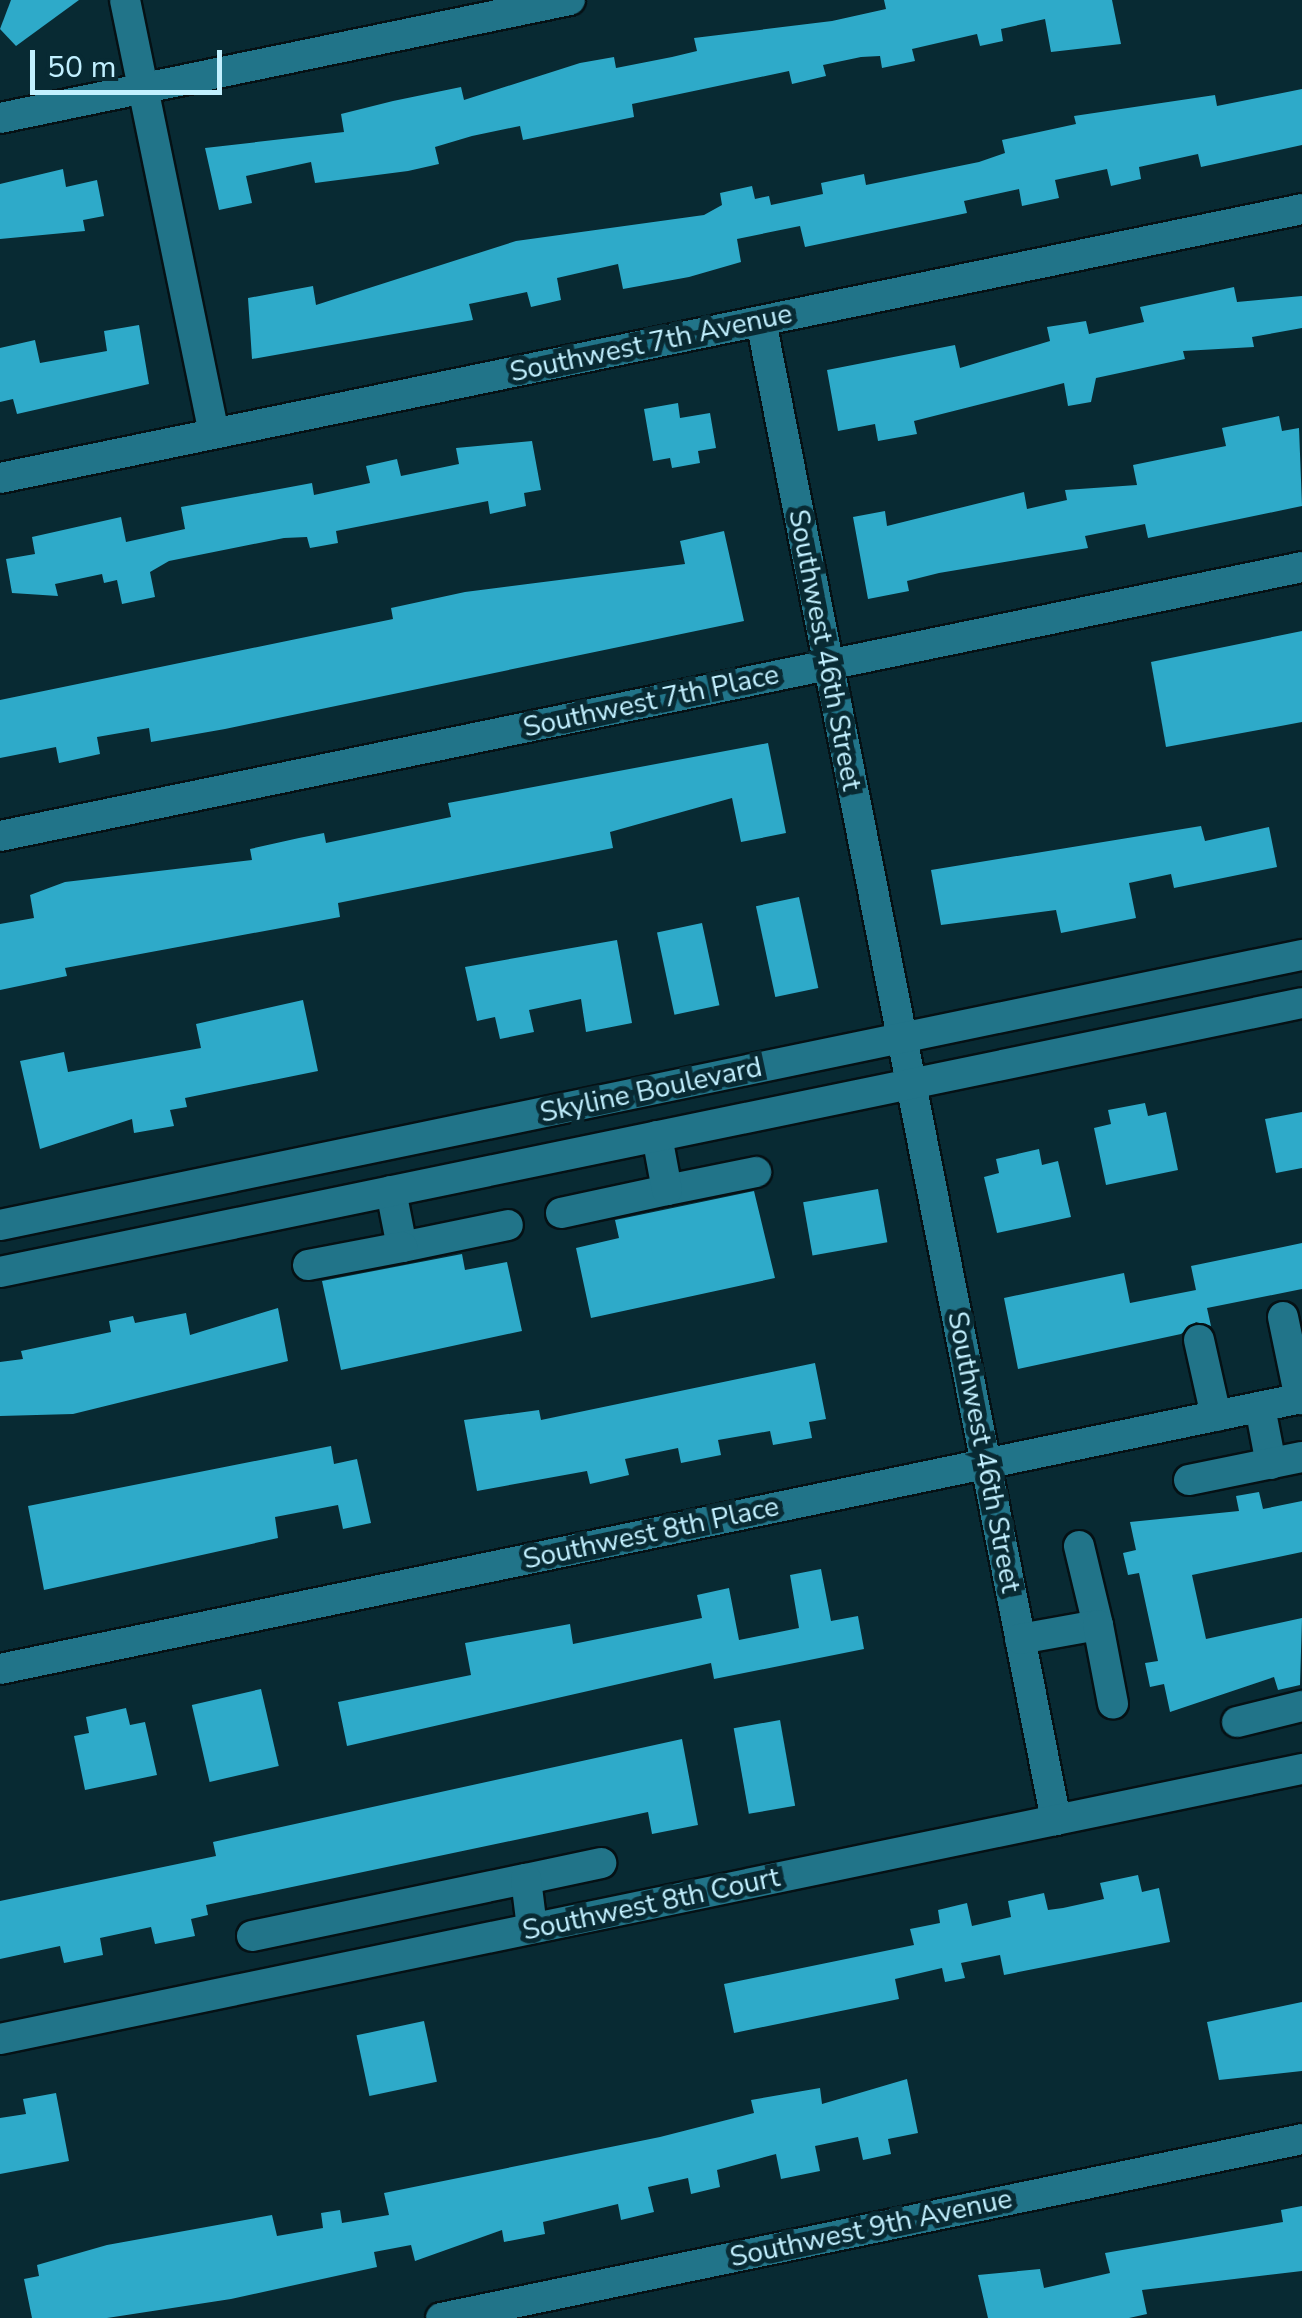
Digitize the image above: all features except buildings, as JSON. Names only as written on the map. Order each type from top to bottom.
[{"type":"street","points":[[125,0],[214,434]]},
{"type":"street","points":[[0,118],[570,0]]},
{"type":"street","name":"Southwest 7th Avenue","points":[[0,478],[1302,209]]},
{"type":"street","name":"Southwest 46th Street","points":[[761,320],[1056,1820]]},
{"type":"street","name":"Southwest 7th Place","points":[[0,836],[1302,566]]},
{"type":"street","name":"Skyline Boulevard","points":[[0,1225],[1302,955]]},
{"type":"street","name":"Skyline Boulevard","points":[[0,1272],[1302,1002]]},
{"type":"street","points":[[658,1136],[667,1190]]},
{"type":"street","points":[[560,1213],[756,1172]]},
{"type":"street","points":[[391,1192],[402,1248]]},
{"type":"street","points":[[308,1265],[508,1225]]},
{"type":"street","points":[[1283,1318],[1301,1398]]},
{"type":"street","points":[[1200,1340],[1216,1416]]},
{"type":"street","name":"Southwest 8th Place","points":[[0,1668],[1301,1398]]},
{"type":"street","points":[[1260,1407],[1271,1464]]},
{"type":"street","points":[[1189,1480],[1302,1457]]},
{"type":"street","points":[[1079,1546],[1113,1704]]},
{"type":"street","points":[[1020,1639],[1098,1625]]},
{"type":"street","points":[[1237,1722],[1302,1706]]},
{"type":"street","name":"Southwest 8th Court","points":[[0,2039],[1302,1768]]},
{"type":"street","points":[[252,1936],[601,1864]]},
{"type":"street","points":[[526,1879],[532,1928]]},
{"type":"street","points":[[338,1919],[345,1967]]},
{"type":"street","name":"Southwest 9th Avenue","points":[[441,2318],[1302,2139]]}]
